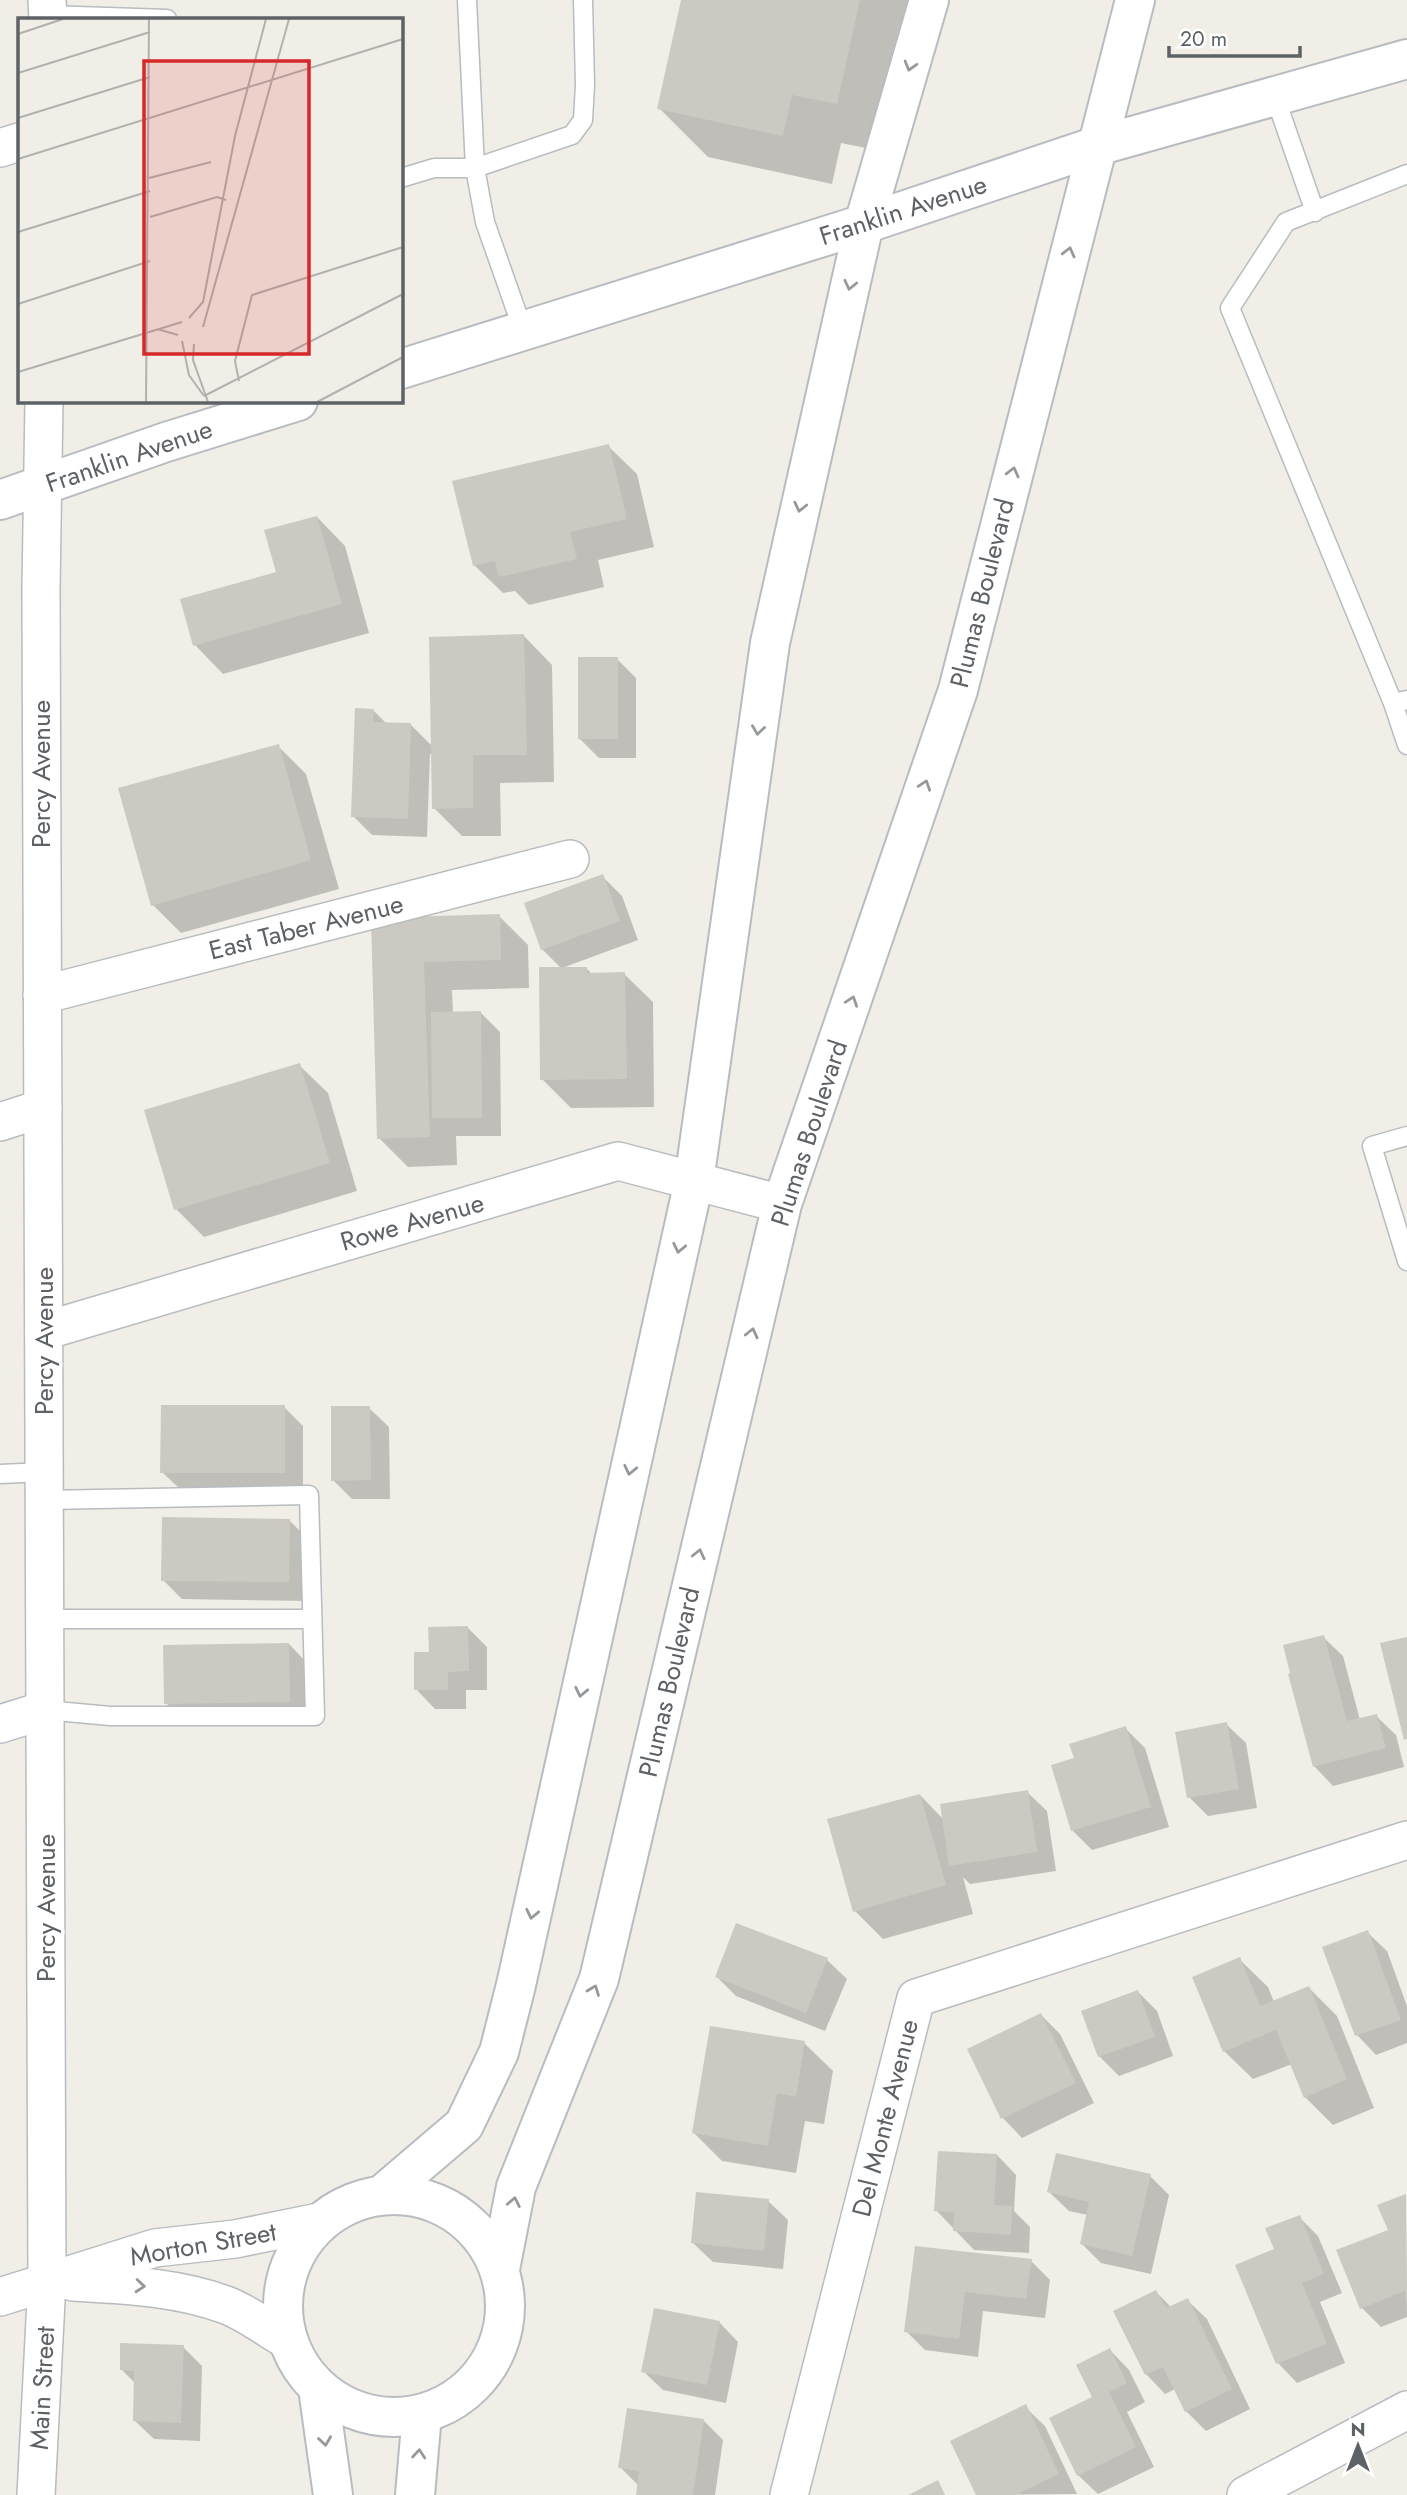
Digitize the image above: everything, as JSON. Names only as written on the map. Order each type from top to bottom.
[{"type":"street","points":[[383,2194],[464,2124],[499,2052],[520,1971],[694,1181],[770,643],[864,224],[929,0]]},
{"type":"street","name":"Plumas Boulevard","points":[[500,2269],[516,2187],[599,1979],[782,1205],[958,691],[1135,0]]},
{"type":"street","name":"Franklin Avenue","points":[[402,369],[864,224],[1097,146],[1407,59]]},
{"type":"street","points":[[0,148],[18,142]]},
{"type":"street","name":"Percy Avenue","points":[[44,402],[41,486],[47,2281]]},
{"type":"street","name":"Franklin Avenue","points":[[0,499],[166,442],[295,402]]},
{"type":"street","name":"East Taber Avenue","points":[[42,995],[570,859]]},
{"type":"street","points":[[0,1122],[43,1108]]},
{"type":"street","name":"Rowe Avenue","points":[[44,1331],[618,1161],[782,1205]]},
{"type":"street","points":[[0,1724],[45,1710]]},
{"type":"street","name":"Del Monte Avenue","points":[[789,2495],[916,1998],[1407,1840]]},
{"type":"street","points":[[383,2194],[420,2197],[455,2211],[482,2236],[500,2269],[506,2305],[500,2342],[483,2374],[456,2399],[422,2414],[385,2417],[349,2408],[318,2388],[300,2366],[287,2340],[282,2298],[293,2256],[319,2222],[348,2203],[383,2194]]},
{"type":"street","name":"Morton Street","points":[[0,2297],[155,2248],[235,2239],[319,2222]]},
{"type":"street","name":"Morton Street","points":[[47,2281],[147,2286],[183,2292],[229,2306],[287,2340]]},
{"type":"street","name":"Main Street","points":[[36,2495],[47,2281]]},
{"type":"street","points":[[318,2388],[333,2495]]},
{"type":"street","points":[[1247,2495],[1407,2410]]},
{"type":"street","points":[[415,2495],[422,2414]]},
{"type":"lane","points":[[467,0],[475,169],[485,222],[523,330]]},
{"type":"lane","points":[[402,178],[434,169],[475,169],[572,135],[583,120],[583,0]]},
{"type":"lane","points":[[47,11],[152,18]]},
{"type":"lane","points":[[1275,97],[1315,212]]},
{"type":"lane","points":[[1407,174],[1286,222],[1230,308],[1400,702],[1407,745]]},
{"type":"lane","points":[[1407,1136],[1372,1146],[1407,1261]]},
{"type":"lane","points":[[0,1474],[44,1486],[309,1495],[315,1716],[110,1716],[45,1710]]},
{"type":"lane","points":[[45,1619],[312,1619]]},
{"type":"building","points":[[681,0],[860,0],[837,104],[792,95],[783,136],[657,109]]},
{"type":"building","points":[[609,444],[627,519],[570,532],[577,559],[499,577],[495,561],[473,566],[452,481]]},
{"type":"building","points":[[317,516],[342,604],[193,646],[180,599],[276,572],[264,530]]},
{"type":"building","points":[[524,634],[527,755],[473,755],[473,808],[432,809],[429,637]]},
{"type":"building","points":[[578,657],[618,657],[618,739],[578,739]]},
{"type":"building","points":[[355,708],[374,709],[373,722],[411,723],[408,819],[351,817]]},
{"type":"building","points":[[279,744],[311,860],[151,906],[118,788]]},
{"type":"building","points":[[603,874],[620,921],[541,950],[524,903]]},
{"type":"building","points":[[500,914],[501,960],[424,962],[430,1137],[377,1139],[371,918]]},
{"type":"building","points":[[539,967],[587,967],[587,973],[625,972],[627,1079],[540,1080]]},
{"type":"building","points":[[481,1011],[482,1118],[432,1118],[431,1012]]},
{"type":"building","points":[[300,1063],[330,1163],[174,1210],[144,1110]]},
{"type":"building","points":[[161,1405],[285,1405],[285,1473],[160,1473]]},
{"type":"building","points":[[331,1406],[370,1406],[371,1480],[331,1481]]},
{"type":"building","points":[[162,1517],[290,1519],[289,1582],[161,1581]]},
{"type":"building","points":[[468,1626],[469,1671],[448,1672],[448,1690],[414,1690],[414,1652],[429,1652],[428,1627]]},
{"type":"building","points":[[1324,1635],[1347,1721],[1377,1714],[1386,1748],[1313,1767],[1283,1645]]},
{"type":"building","points":[[1407,1637],[1407,1739],[1404,1740],[1380,1643]]},
{"type":"building","points":[[289,1643],[290,1702],[164,1704],[163,1645]]},
{"type":"building","points":[[1227,1722],[1239,1789],[1187,1798],[1175,1732]]},
{"type":"building","points":[[1126,1726],[1151,1807],[1071,1831],[1051,1765],[1074,1758],[1069,1744]]},
{"type":"building","points":[[1028,1790],[1037,1852],[949,1866],[940,1804]]},
{"type":"building","points":[[920,1794],[946,1885],[853,1912],[827,1819]]},
{"type":"building","points":[[736,1923],[828,1958],[806,2013],[715,1977]]},
{"type":"building","points":[[1368,1930],[1401,2020],[1355,2036],[1322,1947]]},
{"type":"building","points":[[1240,1957],[1260,2006],[1309,1986],[1347,2079],[1304,2098],[1276,2030],[1223,2052],[1192,1977]]},
{"type":"building","points":[[1138,1990],[1155,2037],[1098,2057],[1081,2011]]},
{"type":"building","points":[[1041,2013],[1076,2083],[1001,2119],[967,2049]]},
{"type":"building","points":[[710,2026],[805,2041],[796,2097],[777,2093],[768,2146],[692,2133]]},
{"type":"building","points":[[938,2151],[997,2154],[994,2205],[1012,2206],[1011,2235],[953,2231],[954,2212],[934,2211]]},
{"type":"building","points":[[1056,2153],[1151,2174],[1132,2256],[1080,2244],[1089,2202],[1047,2192]]},
{"type":"building","points":[[696,2192],[769,2199],[764,2251],[691,2243]]},
{"type":"building","points":[[1406,2194],[1407,2290],[1360,2309],[1336,2250],[1388,2230],[1377,2205]]},
{"type":"building","points":[[1300,2215],[1324,2274],[1302,2283],[1327,2344],[1276,2364],[1235,2265],[1274,2249],[1265,2228]]},
{"type":"building","points":[[915,2246],[1032,2259],[1026,2299],[965,2292],[959,2339],[904,2332]]},
{"type":"building","points":[[1156,2290],[1166,2308],[1188,2298],[1232,2389],[1185,2412],[1163,2367],[1145,2375],[1113,2311]]},
{"type":"building","points":[[654,2308],[720,2321],[707,2385],[641,2372]]},
{"type":"building","points":[[120,2343],[184,2345],[181,2423],[133,2421],[134,2371],[120,2370]]},
{"type":"building","points":[[1110,2348],[1127,2383],[1109,2392],[1136,2447],[1077,2476],[1049,2418],[1092,2397],[1076,2365]]},
{"type":"building","points":[[1026,2404],[1059,2474],[1016,2495],[976,2495],[950,2441]]},
{"type":"building","points":[[627,2408],[704,2419],[693,2495],[636,2495],[639,2471],[618,2468]]},
{"type":"building","points":[[938,2480],[945,2495],[908,2495]]}]
